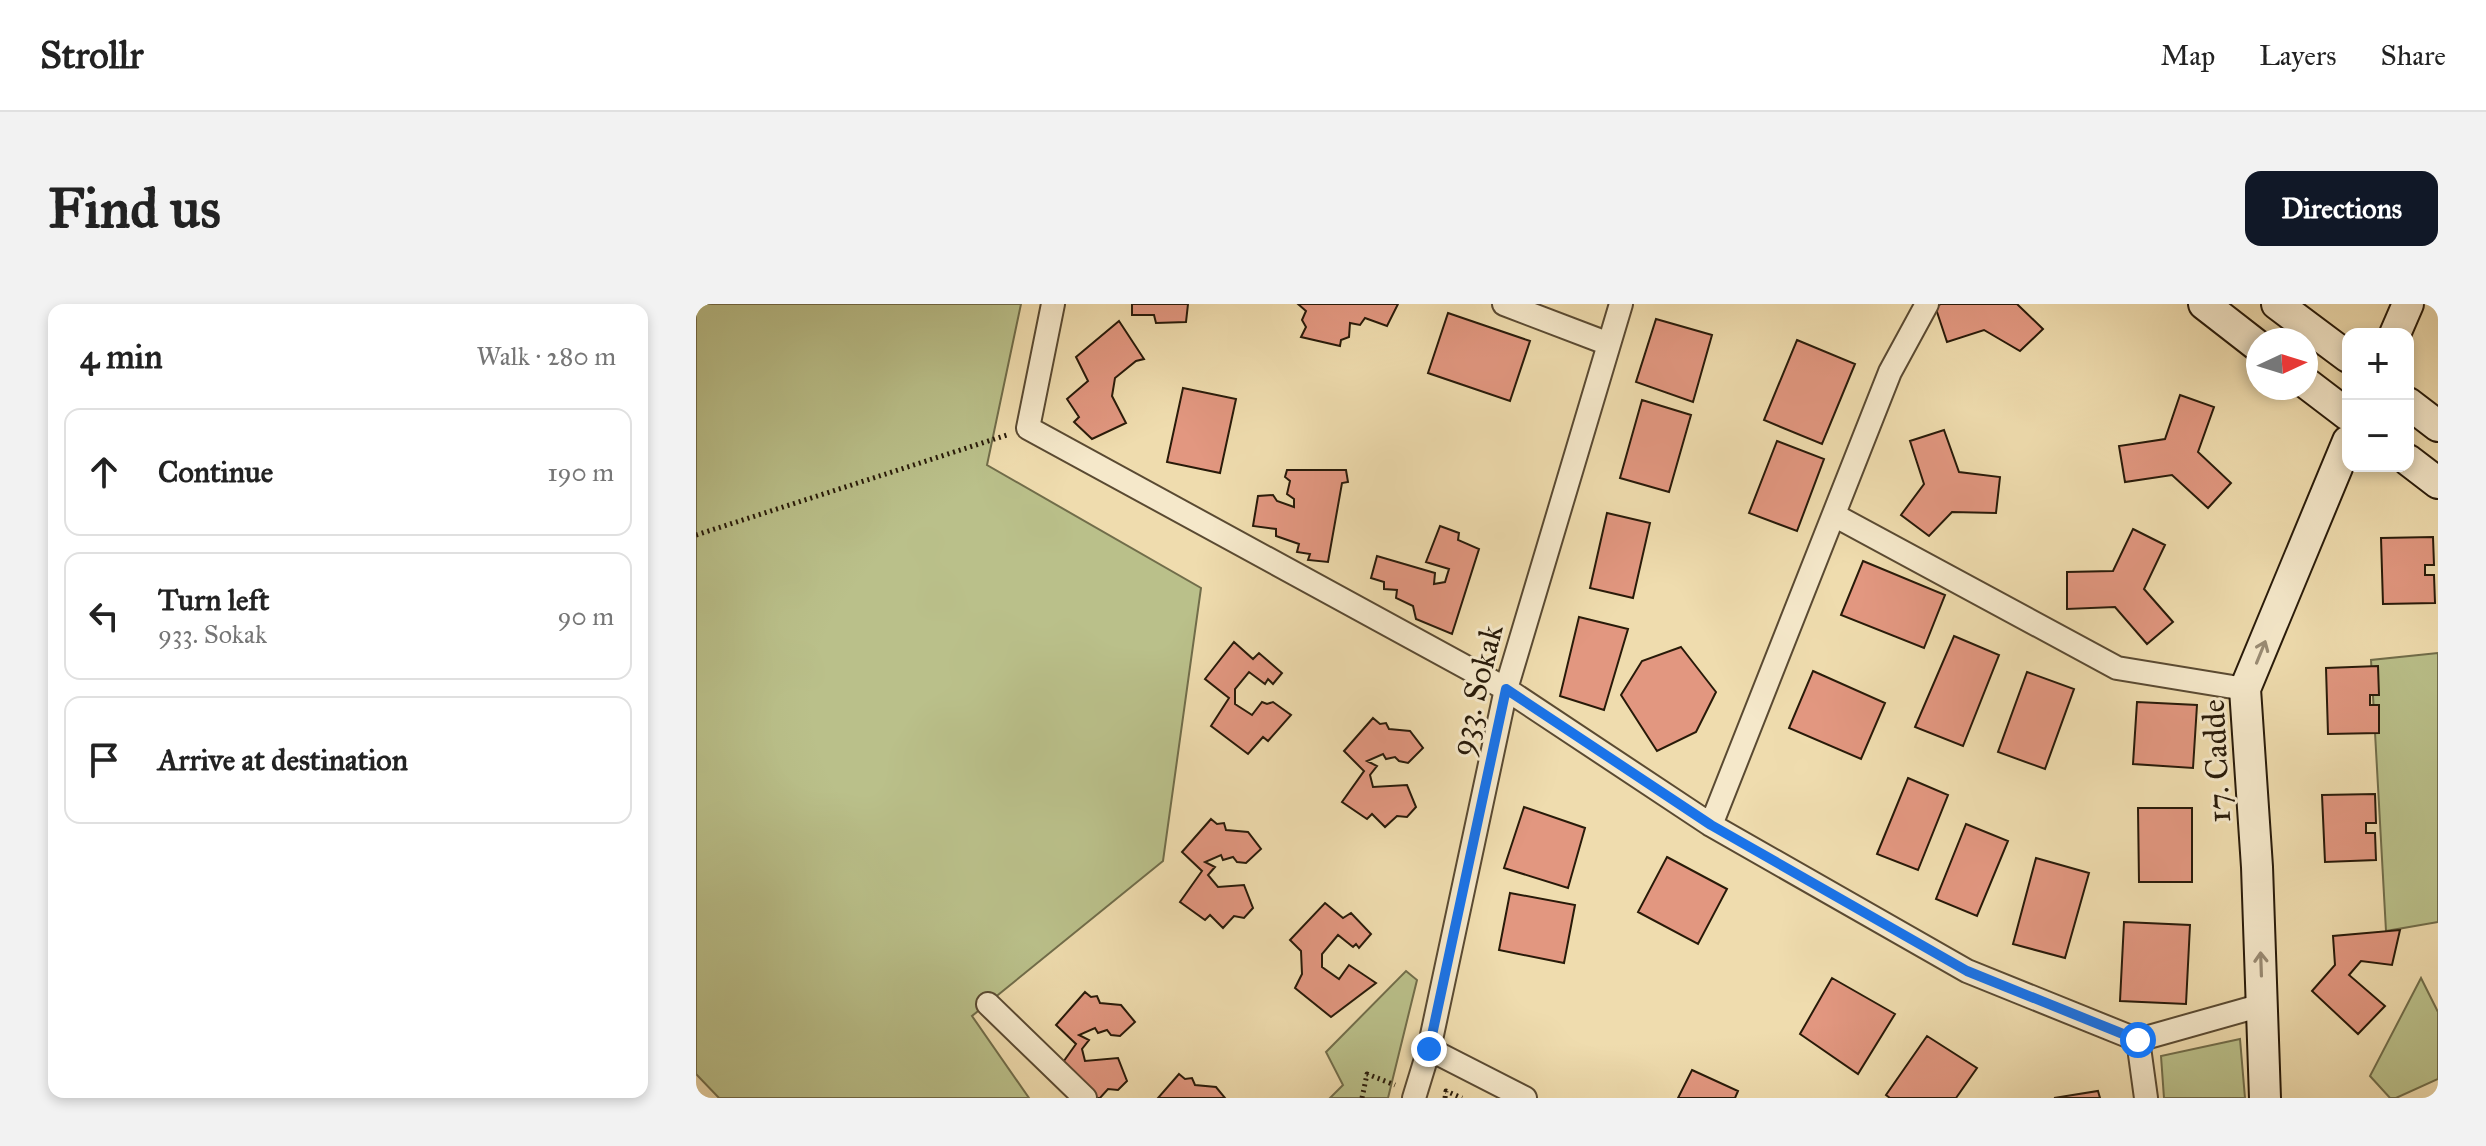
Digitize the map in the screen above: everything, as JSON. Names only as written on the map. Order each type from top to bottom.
[{"type":"main road","points":[[2204,304],[2246,337]]},
{"type":"main road","points":[[2277,304],[2342,353]]},
{"type":"main road","points":[[2398,328],[2408,304]]},
{"type":"main road","points":[[2318,392],[2342,410]]},
{"type":"main road","points":[[2414,408],[2438,426]]},
{"type":"main road","name":"17. Cadde","points":[[2265,1098],[2257,867],[2245,689],[2342,455]]},
{"type":"main road","points":[[2414,465],[2438,483]]},
{"type":"street","points":[[1053,304],[1028,428],[1506,689],[1711,825],[1967,971],[2138,1040],[2262,1005]]},
{"type":"street","points":[[1504,304],[1609,344]]},
{"type":"street","name":"933. Sokak","points":[[1415,1095],[1429,1049],[1506,689],[1621,304]]},
{"type":"street","points":[[1711,825],[1890,372],[1927,304]]},
{"type":"street","points":[[1834,515],[2117,668],[2245,689]]},
{"type":"street","points":[[988,1004],[1085,1098]]},
{"type":"street","points":[[2138,1040],[2146,1098]]},
{"type":"street","points":[[1429,1049],[1525,1098]]},
{"type":"path","points":[[696,535],[1028,428]]},
{"type":"path","points":[[1362,1098],[1367,1074],[1415,1095]]},
{"type":"path","points":[[1445,1098],[1446,1091],[1462,1098]]},
{"type":"green space","points":[[696,304],[1021,304],[987,465],[1201,588],[1163,861],[972,1016],[1029,1098],[719,1098],[696,1074]]},
{"type":"green space","points":[[2438,653],[2438,922],[2386,931],[2371,660]]},
{"type":"green space","points":[[1406,971],[1417,980],[1388,1098],[1330,1098],[1343,1085],[1326,1052]]},
{"type":"green space","points":[[2421,978],[2438,1012],[2438,1079],[2390,1098],[2370,1076]]},
{"type":"green space","points":[[2240,1039],[2245,1098],[2164,1098],[2161,1056]]},
{"type":"building","points":[[1132,304],[1188,304],[1186,322],[1156,323],[1154,315],[1132,315]]},
{"type":"building","points":[[1298,304],[1398,304],[1387,326],[1365,318],[1360,325],[1350,323],[1349,337],[1341,340],[1340,346],[1301,337],[1306,327],[1302,320],[1306,311]]},
{"type":"building","points":[[2017,304],[2043,329],[2020,351],[1984,330],[1947,342],[1935,306]]},
{"type":"building","points":[[1448,313],[1530,341],[1510,401],[1428,373]]},
{"type":"building","points":[[1656,319],[1712,335],[1693,402],[1636,382]]},
{"type":"building","points":[[1119,321],[1144,359],[1136,361],[1115,378],[1112,396],[1126,423],[1092,439],[1074,422],[1079,417],[1067,399],[1088,381],[1076,357]]},
{"type":"building","points":[[1797,340],[1855,364],[1822,444],[1764,420]]},
{"type":"building","points":[[1183,388],[1236,399],[1220,473],[1167,462]]},
{"type":"building","points":[[2180,395],[2214,407],[2198,452],[2231,483],[2208,508],[2172,475],[2125,482],[2119,446],[2165,439]]},
{"type":"building","points":[[1642,400],[1691,415],[1669,492],[1620,478]]},
{"type":"building","points":[[1944,430],[1959,472],[2000,477],[1996,513],[1952,512],[1929,536],[1901,515],[1924,484],[1910,441]]},
{"type":"building","points":[[1777,441],[1824,459],[1797,531],[1749,513]]},
{"type":"building","points":[[1287,470],[1346,470],[1348,482],[1342,483],[1328,562],[1308,560],[1310,554],[1297,552],[1299,544],[1276,536],[1276,529],[1253,526],[1258,496],[1273,495],[1277,501],[1294,507],[1294,499],[1287,494],[1290,481],[1285,477]]},
{"type":"building","points":[[1607,513],[1650,523],[1633,598],[1590,588]]},
{"type":"building","points":[[1440,526],[1459,533],[1458,540],[1479,549],[1452,634],[1416,619],[1413,606],[1396,598],[1397,590],[1384,589],[1384,582],[1371,578],[1377,556],[1435,573],[1434,584],[1445,582],[1449,569],[1426,562]]},
{"type":"building","points":[[2133,529],[2165,545],[2144,589],[2173,622],[2147,644],[2115,607],[2067,609],[2067,572],[2113,571]]},
{"type":"building","points":[[2433,537],[2434,565],[2425,565],[2425,575],[2434,575],[2435,603],[2383,604],[2381,538]]},
{"type":"building","points":[[1863,561],[1945,595],[1924,648],[1841,615]]},
{"type":"building","points":[[1579,617],[1628,629],[1604,710],[1560,696]]},
{"type":"building","points":[[1954,636],[1999,655],[1963,746],[1915,727]]},
{"type":"building","points":[[1234,642],[1253,659],[1259,653],[1282,673],[1273,684],[1268,679],[1265,684],[1249,672],[1235,689],[1235,704],[1252,715],[1262,702],[1273,702],[1291,715],[1268,741],[1263,737],[1248,754],[1211,726],[1229,698],[1205,679]]},
{"type":"building","points":[[1681,647],[1716,692],[1696,732],[1657,751],[1621,695],[1642,661]]},
{"type":"building","points":[[2378,666],[2379,695],[2370,695],[2370,705],[2379,705],[2379,733],[2328,734],[2326,668]]},
{"type":"building","points":[[1813,671],[1885,703],[1861,759],[1789,728]]},
{"type":"building","points":[[2027,672],[2074,689],[2045,769],[1998,752]]},
{"type":"building","points":[[2137,702],[2197,705],[2193,768],[2133,764]]},
{"type":"building","points":[[1373,718],[1380,724],[1386,723],[1389,729],[1410,731],[1423,748],[1408,763],[1395,757],[1386,759],[1383,754],[1367,761],[1377,766],[1370,775],[1373,787],[1407,785],[1416,807],[1407,817],[1397,816],[1385,827],[1372,814],[1367,819],[1342,802],[1364,771],[1344,751]]},
{"type":"building","points":[[1908,778],[1948,795],[1918,870],[1877,854]]},
{"type":"building","points":[[2375,794],[2376,823],[2366,823],[2366,833],[2375,833],[2376,860],[2325,862],[2322,795]]},
{"type":"building","points":[[1524,807],[1585,828],[1568,888],[1504,868]]},
{"type":"building","points":[[2138,808],[2192,808],[2192,882],[2139,882]]},
{"type":"building","points":[[1211,819],[1217,824],[1224,823],[1226,830],[1248,832],[1261,849],[1246,863],[1237,862],[1233,857],[1223,860],[1221,855],[1205,862],[1215,867],[1208,875],[1218,887],[1244,885],[1253,908],[1244,918],[1234,916],[1223,928],[1210,915],[1205,920],[1180,902],[1202,871],[1182,852]]},
{"type":"building","points":[[1966,824],[2008,841],[1977,916],[1936,899]]},
{"type":"building","points":[[1667,857],[1727,889],[1698,944],[1638,912]]},
{"type":"building","points":[[2036,858],[2089,873],[2065,958],[2013,944]]},
{"type":"building","points":[[1510,893],[1575,905],[1564,963],[1499,950]]},
{"type":"building","points":[[1325,903],[1343,918],[1351,913],[1371,934],[1359,948],[1338,935],[1322,954],[1322,967],[1339,979],[1349,965],[1376,983],[1331,1017],[1295,988],[1302,974],[1301,951],[1290,940]]},
{"type":"building","points":[[2124,922],[2190,925],[2186,1004],[2120,1001]]},
{"type":"building","points":[[2400,930],[2392,965],[2361,961],[2349,975],[2385,1006],[2358,1034],[2312,991],[2335,965],[2333,936]]},
{"type":"building","points":[[1832,978],[1895,1014],[1858,1074],[1800,1034]]},
{"type":"building","points":[[1085,992],[1091,997],[1097,996],[1100,1003],[1121,1005],[1135,1022],[1120,1036],[1111,1035],[1107,1030],[1098,1033],[1095,1028],[1079,1035],[1089,1040],[1082,1049],[1085,1061],[1118,1058],[1127,1081],[1118,1090],[1108,1089],[1100,1098],[1094,1098],[1054,1075],[1076,1044],[1056,1025]]},
{"type":"building","points":[[1927,1036],[1977,1068],[1956,1098],[1890,1098],[1886,1095]]},
{"type":"building","points":[[1692,1070],[1738,1091],[1735,1098],[1678,1098]]},
{"type":"building","points":[[1179,1074],[1185,1079],[1192,1078],[1195,1085],[1216,1087],[1225,1098],[1158,1098]]},
{"type":"building","points":[[2098,1091],[2100,1098],[2054,1098]]},
{"type":"route","points":[[1429,1049],[1506,689],[1711,825],[1967,971],[2138,1040]]}]
